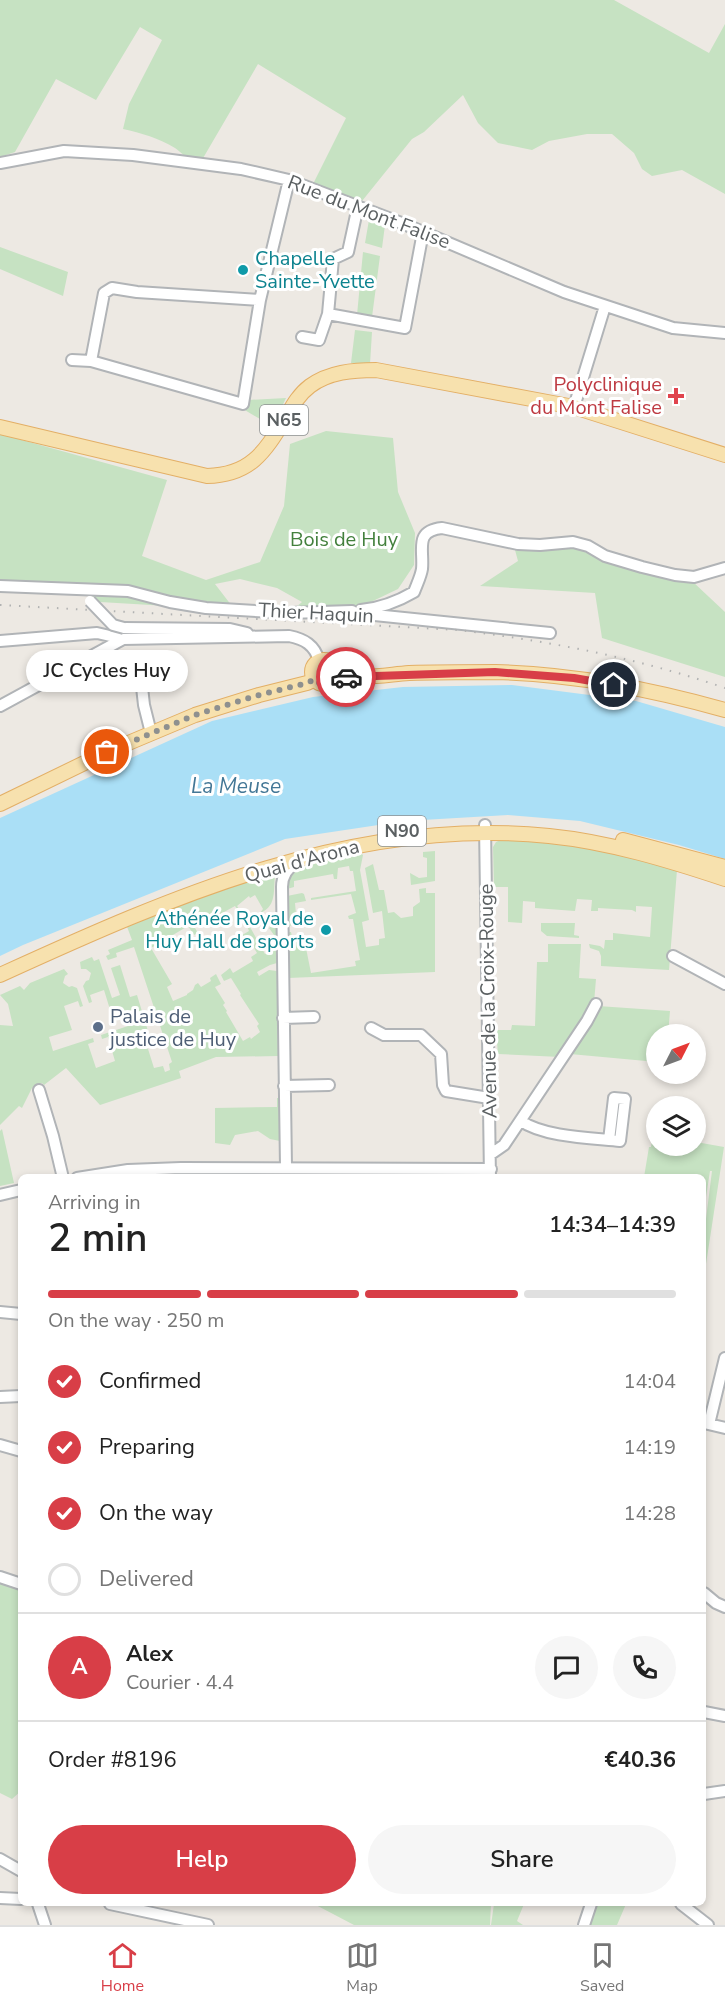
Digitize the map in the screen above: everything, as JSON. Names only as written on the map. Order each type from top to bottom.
[{"type":"main road","name":"N65","points":[[0,427],[207,476],[228,475],[253,463],[271,441],[302,393],[322,379],[346,372],[376,370],[574,407],[725,455]]},
{"type":"main road","points":[[329,661],[336,669],[336,674],[330,683],[319,683],[315,679],[313,669],[319,662],[329,661]]},
{"type":"main road","points":[[336,674],[361,678],[409,673],[495,672],[574,678],[653,692],[725,710]]},
{"type":"main road","points":[[0,804],[151,733],[229,703],[315,679]]},
{"type":"main road","name":"Quai d'Arona","points":[[0,966],[140,905],[276,857],[362,836],[430,828],[526,827],[591,834],[641,844],[725,867]]},
{"type":"main road","name":"Quai d'Arona","points":[[0,975],[143,912],[193,893],[306,856],[364,844],[485,829],[594,843],[725,879]]},
{"type":"street","name":"Rue du Mont Falise","points":[[0,163],[47,154],[75,152],[133,155],[241,169],[289,180],[423,232],[564,292],[673,328],[725,333]]},
{"type":"street","points":[[72,360],[91,361],[243,404],[260,300],[289,180]]},
{"type":"street","points":[[302,337],[319,340],[328,314],[333,259],[348,252],[358,206]]},
{"type":"street","points":[[328,314],[405,328],[423,232]]},
{"type":"street","points":[[91,361],[104,292],[107,289],[260,300]]},
{"type":"street","points":[[574,407],[605,306]]},
{"type":"street","points":[[352,611],[377,608],[396,602],[414,592],[422,569],[423,538],[432,529],[442,528],[518,544],[573,542],[623,561],[675,575],[694,577],[725,568]]},
{"type":"street","name":"Thier Haquin","points":[[0,586],[128,591],[170,602],[206,608],[289,613],[352,611],[396,618],[550,633]]},
{"type":"street","points":[[83,589],[90,601],[124,633]]},
{"type":"street","points":[[0,641],[97,633],[230,629],[255,637],[276,636],[302,639],[313,648],[319,662]]},
{"type":"street","points":[[0,706],[124,633]]},
{"type":"street","points":[[142,687],[151,733]]},
{"type":"street","name":"Avenue de la Croix-Rouge","points":[[485,829],[491,1173]]},
{"type":"street","points":[[282,1171],[284,1086],[282,879],[292,865],[306,856]]},
{"type":"street","points":[[673,956],[725,984]]},
{"type":"street","points":[[491,1154],[504,1145],[596,1004]]},
{"type":"street","points":[[283,1018],[314,1017]]},
{"type":"street","points":[[371,1028],[384,1035],[419,1034],[441,1054],[443,1085],[446,1091],[489,1098]]},
{"type":"street","points":[[284,1086],[329,1085]]},
{"type":"street","points":[[39,1090],[62,1174]]},
{"type":"street","points":[[520,1121],[529,1127],[548,1132],[609,1140]]},
{"type":"street","points":[[102,1174],[128,1170],[491,1173]]},
{"type":"street","points":[[0,1195],[18,1191]]},
{"type":"street","points":[[0,1312],[18,1314]]},
{"type":"street","points":[[725,1358],[706,1424],[725,1428]]},
{"type":"street","points":[[0,1397],[18,1396]]},
{"type":"street","points":[[0,1446],[18,1450]]},
{"type":"street","points":[[0,1577],[18,1583]]},
{"type":"street","points":[[706,1595],[725,1607]]},
{"type":"street","points":[[706,1712],[725,1716]]},
{"type":"street","points":[[706,1794],[725,1791]]},
{"type":"street","points":[[0,1859],[18,1870]]},
{"type":"street","points":[[0,1898],[18,1899]]},
{"type":"street","points":[[39,1906],[45,1925]]},
{"type":"street","points":[[129,1906],[208,1925]]},
{"type":"street","points":[[584,1925],[590,1906]]},
{"type":"street","points":[[684,1906],[708,1925]]},
{"type":"green space","points":[[0,0],[614,0],[709,53],[725,24],[725,194],[682,170],[652,176],[642,169],[634,153],[612,134],[587,134],[549,141],[532,150],[498,143],[478,123],[463,95],[424,132],[412,139],[358,206],[311,188],[346,118],[258,64],[199,165],[163,141],[123,129],[129,104],[162,40],[140,27],[96,100],[56,79],[15,152],[0,157]]},
{"type":"green space","points":[[369,220],[385,225],[382,248],[365,243]]},
{"type":"green space","points":[[0,247],[68,272],[63,296],[0,269]]},
{"type":"green space","points":[[363,252],[380,256],[372,317],[357,315]]},
{"type":"green space","points":[[355,330],[372,332],[370,364],[351,363]]},
{"type":"green space","points":[[286,398],[279,413],[260,419],[243,409],[248,400]]},
{"type":"green space","name":"Bois de Huy","points":[[326,431],[393,438],[398,492],[415,533],[414,565],[398,589],[352,611],[289,613],[302,602],[277,588],[240,579],[215,584],[235,610],[100,602],[83,589],[0,586],[0,434],[167,480],[142,556],[206,580],[260,562],[284,506],[290,444]]},
{"type":"green space","points":[[582,547],[692,581],[725,612],[725,677],[602,638],[595,593],[480,586],[518,561],[515,550]]},
{"type":"green space","points":[[503,839],[569,844],[618,853],[677,870],[669,970],[601,966],[599,951],[590,948],[589,944],[604,949],[605,940],[613,940],[613,933],[650,937],[652,907],[636,906],[636,912],[598,908],[598,911],[591,911],[592,900],[577,899],[575,911],[535,908],[535,902],[523,901],[522,923],[508,922],[508,887],[494,887],[493,847],[496,842]]},
{"type":"green space","points":[[358,851],[363,855],[360,870],[369,920],[362,922],[366,947],[379,945],[379,939],[385,938],[382,911],[373,913],[365,868],[373,864],[379,890],[384,890],[388,913],[394,912],[401,918],[413,916],[413,907],[420,902],[419,889],[426,888],[426,893],[435,893],[435,972],[288,978],[288,932],[291,932],[292,937],[301,938],[303,948],[306,948],[311,973],[356,966],[355,961],[360,960],[353,919],[349,919],[348,916],[356,913],[351,894],[311,900],[311,898],[356,891],[353,871],[350,871],[349,866],[338,868],[337,879],[334,879],[333,874],[294,881],[294,887],[287,889],[287,877],[300,864]]},
{"type":"green space","points":[[435,851],[435,881],[411,885],[410,873],[419,878],[427,877],[427,858],[423,857],[423,852]]},
{"type":"green space","points":[[276,871],[274,895],[266,910],[260,913],[263,909],[255,895],[250,898],[249,896],[237,906],[246,919],[250,917],[251,919],[245,922],[235,906],[195,928],[198,933],[194,935],[188,926],[151,948],[172,984],[167,987],[173,1001],[187,995],[198,983],[201,987],[211,981],[210,978],[216,974],[221,984],[215,987],[225,1003],[223,1005],[226,1012],[243,1041],[250,1037],[251,1039],[260,1032],[257,1026],[259,1024],[231,978],[224,981],[221,975],[230,968],[233,973],[253,961],[251,957],[257,953],[251,943],[246,945],[243,940],[234,946],[232,941],[249,931],[247,926],[255,924],[250,927],[265,954],[274,949],[274,935],[269,928],[273,925],[269,918],[264,920],[271,915],[276,915],[277,963],[257,972],[259,976],[269,970],[277,971],[278,1056],[216,1057],[179,1071],[181,1078],[100,1105],[66,1068],[44,1085],[42,1083],[32,1088],[22,1108],[19,1106],[0,1125],[0,1025],[13,1026],[8,1004],[0,995],[20,986],[24,990],[30,983],[64,969],[68,974],[63,983],[77,988],[83,1006],[80,1007],[78,1001],[64,1006],[72,1030],[49,1037],[53,1051],[93,1038],[94,1042],[88,1044],[96,1068],[115,1061],[108,1037],[102,1039],[101,1035],[140,1022],[136,1009],[112,1016],[104,990],[90,995],[92,1002],[89,1003],[83,986],[89,980],[91,973],[86,969],[81,969],[80,962],[92,957],[94,961],[99,959],[112,998],[120,995],[111,968],[120,965],[130,997],[137,995],[148,1031],[143,1033],[154,1068],[163,1066],[165,1072],[170,1070],[169,1064],[172,1062],[134,947],[116,953],[117,957],[108,960],[106,956],[110,954],[108,950],[132,940],[126,924],[132,919]]},
{"type":"green space","points":[[302,893],[306,901],[295,903],[297,925],[287,926],[287,896]]},
{"type":"green space","points":[[541,923],[575,923],[574,935],[579,938],[547,936],[541,931]]},
{"type":"green space","points":[[548,944],[581,944],[579,978],[596,979],[594,1003],[560,1057],[498,1054],[496,1030],[511,1030],[512,1025],[535,1026],[537,962],[548,962]]},
{"type":"green space","points":[[598,1006],[670,1011],[669,1024],[646,1024],[646,1061],[570,1054]]},
{"type":"green space","points":[[277,1098],[279,1098],[280,1141],[270,1139],[258,1131],[235,1135],[230,1145],[215,1143],[215,1108],[277,1107]]},
{"type":"green space","points":[[2,1129],[14,1183],[0,1186],[0,1131]]},
{"type":"green space","points":[[706,1144],[724,1147],[706,1264],[706,1219],[712,1171],[710,1171],[706,1197],[706,1174],[644,1174],[648,1156],[706,1156]]},
{"type":"green space","points":[[0,1583],[18,1589],[18,1794],[12,1799],[0,1793]]},
{"type":"green space","points":[[318,1906],[491,1906],[490,1925],[354,1925]]},
{"type":"green space","points":[[494,1906],[523,1906],[517,1921],[523,1925],[491,1925]]},
{"type":"green space","points":[[596,1906],[625,1906],[617,1925],[589,1925]]},
{"type":"water","name":"La Meuse","points":[[512,685],[636,701],[725,727],[725,859],[679,845],[580,821],[508,815],[405,821],[285,839],[0,956],[0,818],[212,721],[313,697],[403,687]]},
{"type":"railway","points":[[0,605],[458,630],[526,639],[626,659],[725,688]]},
{"type":"way so far","points":[[107,752],[229,703],[315,679],[319,683],[330,683],[336,674],[346,677]]},
{"type":"place","name":"Chapelle Sainte-Yvette","points":[[243,270]]},
{"type":"place","name":"Polyclinique du Mont Falise","points":[[676,396]]},
{"type":"place","name":"JC Cycles Huy","points":[[107,752]]},
{"type":"place","name":"Athénée Royal de Huy Hall de sports","points":[[326,930]]},
{"type":"place","name":"Palais de justice de Huy","points":[[98,1027]]},
{"type":"route","points":[[346,677],[361,678],[409,673],[495,672],[574,678],[614,685]]}]
